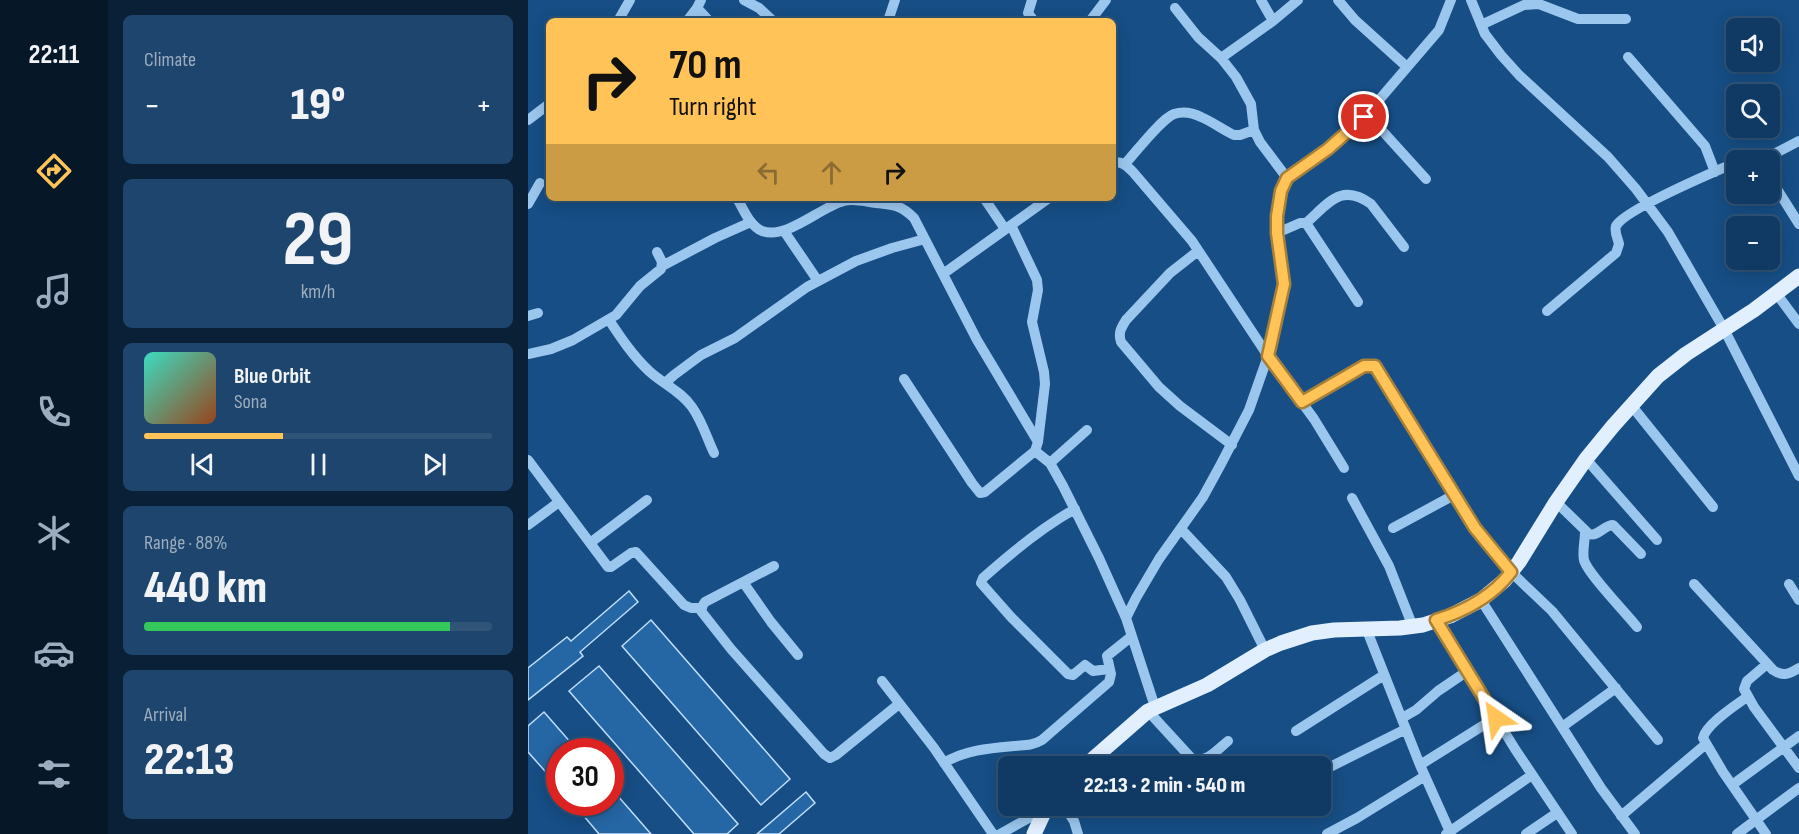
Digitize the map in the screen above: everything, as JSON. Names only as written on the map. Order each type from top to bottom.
[{"type":"main road","points":[[1096,756],[1152,709],[1207,685],[1265,650],[1296,637],[1312,633],[1366,628],[1413,627],[1467,608],[1481,600],[1496,589],[1511,572],[1586,459],[1658,376],[1799,276]]},
{"type":"main road","points":[[1034,834],[1042,816]]},
{"type":"street","points":[[620,18],[630,0]]},
{"type":"street","points":[[744,0],[759,8],[769,18]]},
{"type":"street","points":[[889,18],[895,0]]},
{"type":"street","points":[[1032,0],[1028,13],[1032,18]]},
{"type":"street","points":[[1092,18],[1106,0]]},
{"type":"street","points":[[1261,0],[1273,21]]},
{"type":"street","points":[[1221,58],[1298,0]]},
{"type":"street","points":[[1338,0],[1355,20],[1407,67]]},
{"type":"street","points":[[1126,618],[1160,559],[1203,497],[1232,445],[1268,356],[1284,284],[1277,233],[1278,203],[1287,178],[1328,149],[1367,114],[1439,30],[1451,0]]},
{"type":"street","points":[[1471,0],[1485,34],[1507,61],[1608,157],[1668,232],[1794,454],[1799,476]]},
{"type":"street","points":[[689,18],[699,4],[707,18]]},
{"type":"street","points":[[1481,25],[1524,5],[1539,4],[1578,19],[1626,19]]},
{"type":"street","points":[[1175,8],[1198,37],[1221,58],[1236,77],[1251,104],[1254,130],[1260,142],[1287,178]]},
{"type":"street","points":[[1628,57],[1705,146],[1715,172]]},
{"type":"street","points":[[528,120],[546,111]]},
{"type":"street","points":[[1125,164],[1170,116],[1176,114],[1190,113],[1202,117],[1234,135],[1254,130]]},
{"type":"street","points":[[1367,114],[1426,179]]},
{"type":"street","points":[[1780,150],[1799,141]]},
{"type":"street","points":[[1116,162],[1125,164],[1173,218],[1198,251],[1268,356],[1302,402],[1344,468]]},
{"type":"street","points":[[1547,311],[1616,253],[1619,244],[1615,232],[1617,226],[1647,204],[1726,167]]},
{"type":"street","points":[[528,204],[540,183]]},
{"type":"street","points":[[1277,233],[1300,223],[1306,223],[1336,198],[1351,193],[1371,204],[1404,247]]},
{"type":"street","points":[[1780,194],[1799,224]]},
{"type":"street","points":[[739,201],[751,222],[764,232],[784,231],[845,201]]},
{"type":"street","points":[[873,201],[893,202],[914,218],[1036,447],[1050,463],[1075,508],[1126,618],[1152,709],[1192,759],[1200,761],[1228,741]]},
{"type":"street","points":[[904,379],[980,493],[985,492],[1036,447],[1045,384],[1032,322],[1038,290],[1037,280],[1008,227],[986,201]]},
{"type":"street","points":[[943,274],[1045,201]]},
{"type":"street","points":[[528,354],[551,349],[573,340],[609,320],[616,315],[640,286],[662,267],[715,238],[751,222]]},
{"type":"street","points":[[1306,223],[1358,302]]},
{"type":"street","points":[[784,231],[818,281]]},
{"type":"street","points":[[665,383],[701,355],[735,338],[807,287],[856,261],[925,239]]},
{"type":"street","points":[[1198,251],[1170,273],[1148,296],[1126,320],[1120,329],[1119,337],[1159,387],[1180,406],[1232,445]]},
{"type":"street","points":[[657,252],[662,267]]},
{"type":"street","points":[[1776,292],[1799,324]]},
{"type":"street","points":[[609,320],[639,360],[692,406],[714,453]]},
{"type":"street","points":[[1302,402],[1364,366],[1375,366],[1475,528],[1511,572],[1552,611],[1658,740]]},
{"type":"street","points":[[1631,405],[1713,507]]},
{"type":"street","points":[[1050,463],[1087,430]]},
{"type":"street","points":[[1586,459],[1658,540]]},
{"type":"street","points":[[528,460],[610,568],[636,552],[684,605],[701,608]]},
{"type":"street","points":[[1393,528],[1454,495]]},
{"type":"street","points":[[1352,498],[1389,566],[1413,627]]},
{"type":"street","points":[[590,543],[646,500]]},
{"type":"street","points":[[528,525],[560,502]]},
{"type":"street","points":[[1556,502],[1585,532],[1592,535],[1613,525],[1641,554]]},
{"type":"street","points":[[1075,508],[1050,523],[1017,548],[983,578],[981,583],[1011,617],[1068,674],[1073,675],[1084,665],[1092,671],[1109,669]]},
{"type":"street","points":[[1180,529],[1226,577],[1265,650]]},
{"type":"street","points":[[1585,532],[1585,564],[1637,627]]},
{"type":"street","points":[[701,608],[705,602],[774,566]]},
{"type":"street","points":[[743,582],[798,655]]},
{"type":"street","points":[[1694,584],[1773,670],[1782,675],[1799,668]]},
{"type":"street","points":[[1789,584],[1799,600]]},
{"type":"street","points":[[1481,600],[1601,788],[1635,834]]},
{"type":"street","points":[[701,608],[731,649],[827,757],[836,755],[899,704]]},
{"type":"street","points":[[1436,620],[1466,672],[1572,834]]},
{"type":"street","points":[[1366,628],[1449,833],[1532,775]]},
{"type":"street","points":[[944,763],[961,754],[1036,744],[1109,682],[1111,677],[1108,655],[1132,636]]},
{"type":"street","points":[[1767,664],[1745,683],[1744,689],[1747,697],[1799,768]]},
{"type":"street","points":[[1402,718],[1420,708],[1438,691],[1466,672]]},
{"type":"street","points":[[1296,731],[1384,675]]},
{"type":"street","points":[[882,681],[944,763],[993,834]]},
{"type":"street","points":[[1562,727],[1616,688]]},
{"type":"street","points":[[1747,697],[1704,733],[1703,738],[1766,834]]},
{"type":"street","points":[[1420,765],[1496,718]]},
{"type":"street","points":[[1331,766],[1406,729]]},
{"type":"street","points":[[1732,785],[1799,736]]},
{"type":"street","points":[[1621,816],[1706,744]]},
{"type":"street","points":[[1327,834],[1425,776]]},
{"type":"street","points":[[1737,834],[1799,788]]},
{"type":"street","points":[[1527,834],[1557,813]]},
{"type":"street","points":[[1000,834],[1031,816]]},
{"type":"street","points":[[1071,816],[1078,828],[1078,834]]},
{"type":"building","points":[[629,591],[638,602],[580,652],[583,656],[528,700],[528,668],[567,637],[571,641]]},
{"type":"building","points":[[651,620],[790,779],[761,805],[622,646]]},
{"type":"building","points":[[599,666],[738,824],[727,834],[694,834],[624,754],[624,738],[610,738],[569,691]]},
{"type":"building","points":[[544,712],[567,738],[546,738],[546,772],[528,752],[528,726]]},
{"type":"building","points":[[806,792],[815,803],[779,834],[757,834]]},
{"type":"building","points":[[624,803],[651,834],[599,834],[584,816],[624,816]]},
{"type":"route","points":[[1364,117],[1328,149],[1287,178],[1281,191],[1278,203],[1277,233],[1283,268],[1283,297],[1268,356],[1302,402],[1364,366],[1375,366],[1475,528],[1511,572],[1496,589],[1481,600],[1450,616],[1436,620],[1496,718]]}]
